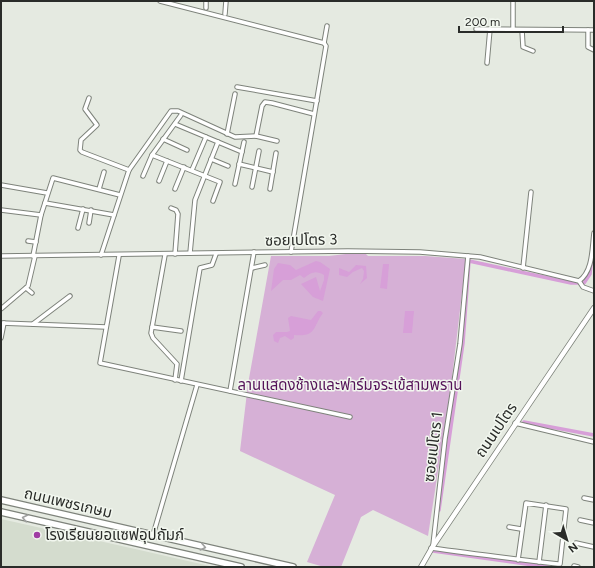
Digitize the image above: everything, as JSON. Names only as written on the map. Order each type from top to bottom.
[{"type":"main road","name":"ถนนเพชรเกษม","points":[[1,500],[293,567]]},
{"type":"main road","name":"ถนนเพชรเกษม","points":[[1,512],[241,567]]},
{"type":"street","points":[[160,1],[170,2],[177,6],[324,43]]},
{"type":"street","points":[[177,6],[180,1]]},
{"type":"street","points":[[206,1],[206,8]]},
{"type":"street","points":[[225,14],[226,1]]},
{"type":"street","points":[[513,30],[514,1]]},
{"type":"street","points":[[291,252],[326,46],[324,43],[327,26]]},
{"type":"street","points":[[476,29],[594,30]]},
{"type":"street","points":[[487,63],[490,29]]},
{"type":"street","points":[[522,30],[523,47],[532,51]]},
{"type":"street","points":[[588,30],[588,47],[594,50]]},
{"type":"street","points":[[237,87],[317,101]]},
{"type":"street","points":[[227,134],[235,94]]},
{"type":"street","points":[[89,98],[85,109],[97,125],[80,142],[80,150],[129,170]]},
{"type":"street","points":[[256,136],[262,106],[265,102],[314,114]]},
{"type":"street","points":[[101,255],[129,170],[171,111],[174,110],[235,137],[256,136],[277,141]]},
{"type":"street","points":[[143,176],[152,155],[181,115]]},
{"type":"street","points":[[175,124],[242,152]]},
{"type":"street","points":[[192,170],[206,137]]},
{"type":"street","points":[[163,139],[187,150]]},
{"type":"street","points":[[190,253],[195,200],[218,142]]},
{"type":"street","points":[[235,184],[244,142]]},
{"type":"street","points":[[252,187],[259,151]]},
{"type":"street","points":[[270,189],[276,153]]},
{"type":"street","points":[[152,155],[221,183],[213,201]]},
{"type":"street","points":[[211,159],[228,166]]},
{"type":"street","points":[[159,181],[167,161]]},
{"type":"street","points":[[239,164],[273,172]]},
{"type":"street","points":[[175,189],[184,167]]},
{"type":"street","points":[[99,189],[104,172]]},
{"type":"street","points":[[1,309],[26,288],[34,256],[41,215],[47,193],[54,178],[120,195]]},
{"type":"street","points":[[1,185],[47,193]]},
{"type":"street","points":[[523,268],[531,192]]},
{"type":"street","points":[[45,203],[114,214]]},
{"type":"street","points":[[171,208],[178,211],[179,216],[175,254]]},
{"type":"street","points":[[78,228],[83,209]]},
{"type":"street","points":[[1,210],[41,215]]},
{"type":"street","points":[[89,223],[91,210]]},
{"type":"street","points":[[594,233],[588,270],[579,282],[583,287],[594,291]]},
{"type":"street","points":[[28,241],[36,242]]},
{"type":"street","points":[[230,391],[254,252]]},
{"type":"street","name":"ซอยเปโตร 3","points":[[1,256],[119,256],[254,252],[420,252],[468,256],[579,282]]},
{"type":"street","points":[[181,381],[200,268],[212,266],[216,254]]},
{"type":"street","points":[[165,255],[152,327],[152,336],[177,364],[175,380]]},
{"type":"street","points":[[119,256],[100,363],[350,417]]},
{"type":"street","name":"ซอยเปโตร 1","points":[[433,546],[445,438],[460,344],[468,256]]},
{"type":"street","points":[[252,268],[265,265]]},
{"type":"street","points":[[26,288],[32,293]]},
{"type":"street","points":[[33,324],[70,296]]},
{"type":"street","name":"ถนนเปโตร","points":[[421,567],[433,546],[515,422],[594,308]]},
{"type":"street","points":[[1,338],[2,323],[106,327]]},
{"type":"street","points":[[152,327],[181,331]]},
{"type":"street","points":[[153,536],[197,385]]},
{"type":"street","points":[[515,422],[594,442]]},
{"type":"street","points":[[584,498],[594,500]]},
{"type":"street","points":[[433,546],[518,560],[560,564],[567,511],[564,508],[526,503],[521,529],[518,560]]},
{"type":"street","points":[[539,562],[546,505]]},
{"type":"street","points":[[580,520],[594,523]]},
{"type":"street","points":[[509,527],[521,529]]},
{"type":"street","points":[[576,543],[594,547]]},
{"type":"street","points":[[574,566],[578,567]]},
{"type":"shaded area","points":[[316,261],[330,269],[323,301],[313,297],[301,284],[316,277],[320,291],[324,280],[324,275],[316,272],[309,274],[304,278],[300,275],[291,280],[283,280],[271,291],[274,269],[278,263],[290,265],[296,270]]},
{"type":"shaded area","points":[[383,264],[389,264],[387,289],[380,288]]},
{"type":"shaded area","points":[[356,265],[366,266],[367,278],[360,284],[363,279],[364,271],[362,268],[353,272],[347,277],[339,275],[339,268],[349,272]]},
{"type":"shaded area","points":[[318,311],[323,313],[310,333],[307,335],[294,335],[294,338],[291,340],[285,336],[280,338],[278,343],[274,341],[273,335],[276,332],[290,331],[288,318],[291,316],[311,320]]},
{"type":"shaded area","points":[[405,311],[414,311],[412,333],[403,333]]},
{"type":"shaded area","name":"โรงเรียนยอแซฟอุปถัมภ์","points":[[1,519],[144,551],[214,567],[1,567]]},
{"type":"green space","name":"ลานแสดงช้างและฟาร์มจระเข้สามพราน","points":[[365,253],[368,256],[425,256],[466,259],[451,386],[428,536],[373,510],[361,517],[341,567],[324,567],[307,562],[335,495],[240,451],[248,384],[271,256],[329,256]]},
{"type":"waterway","points":[[439,510],[463,343],[469,261],[571,283],[584,283],[590,274],[591,263]]},
{"type":"waterway","points":[[524,422],[594,435]]},
{"type":"waterway","points":[[433,547],[433,551],[548,567]]},
{"type":"place","name":"โรงเรียนยอแซฟอุปถัมภ์","points":[[37,535]]}]
